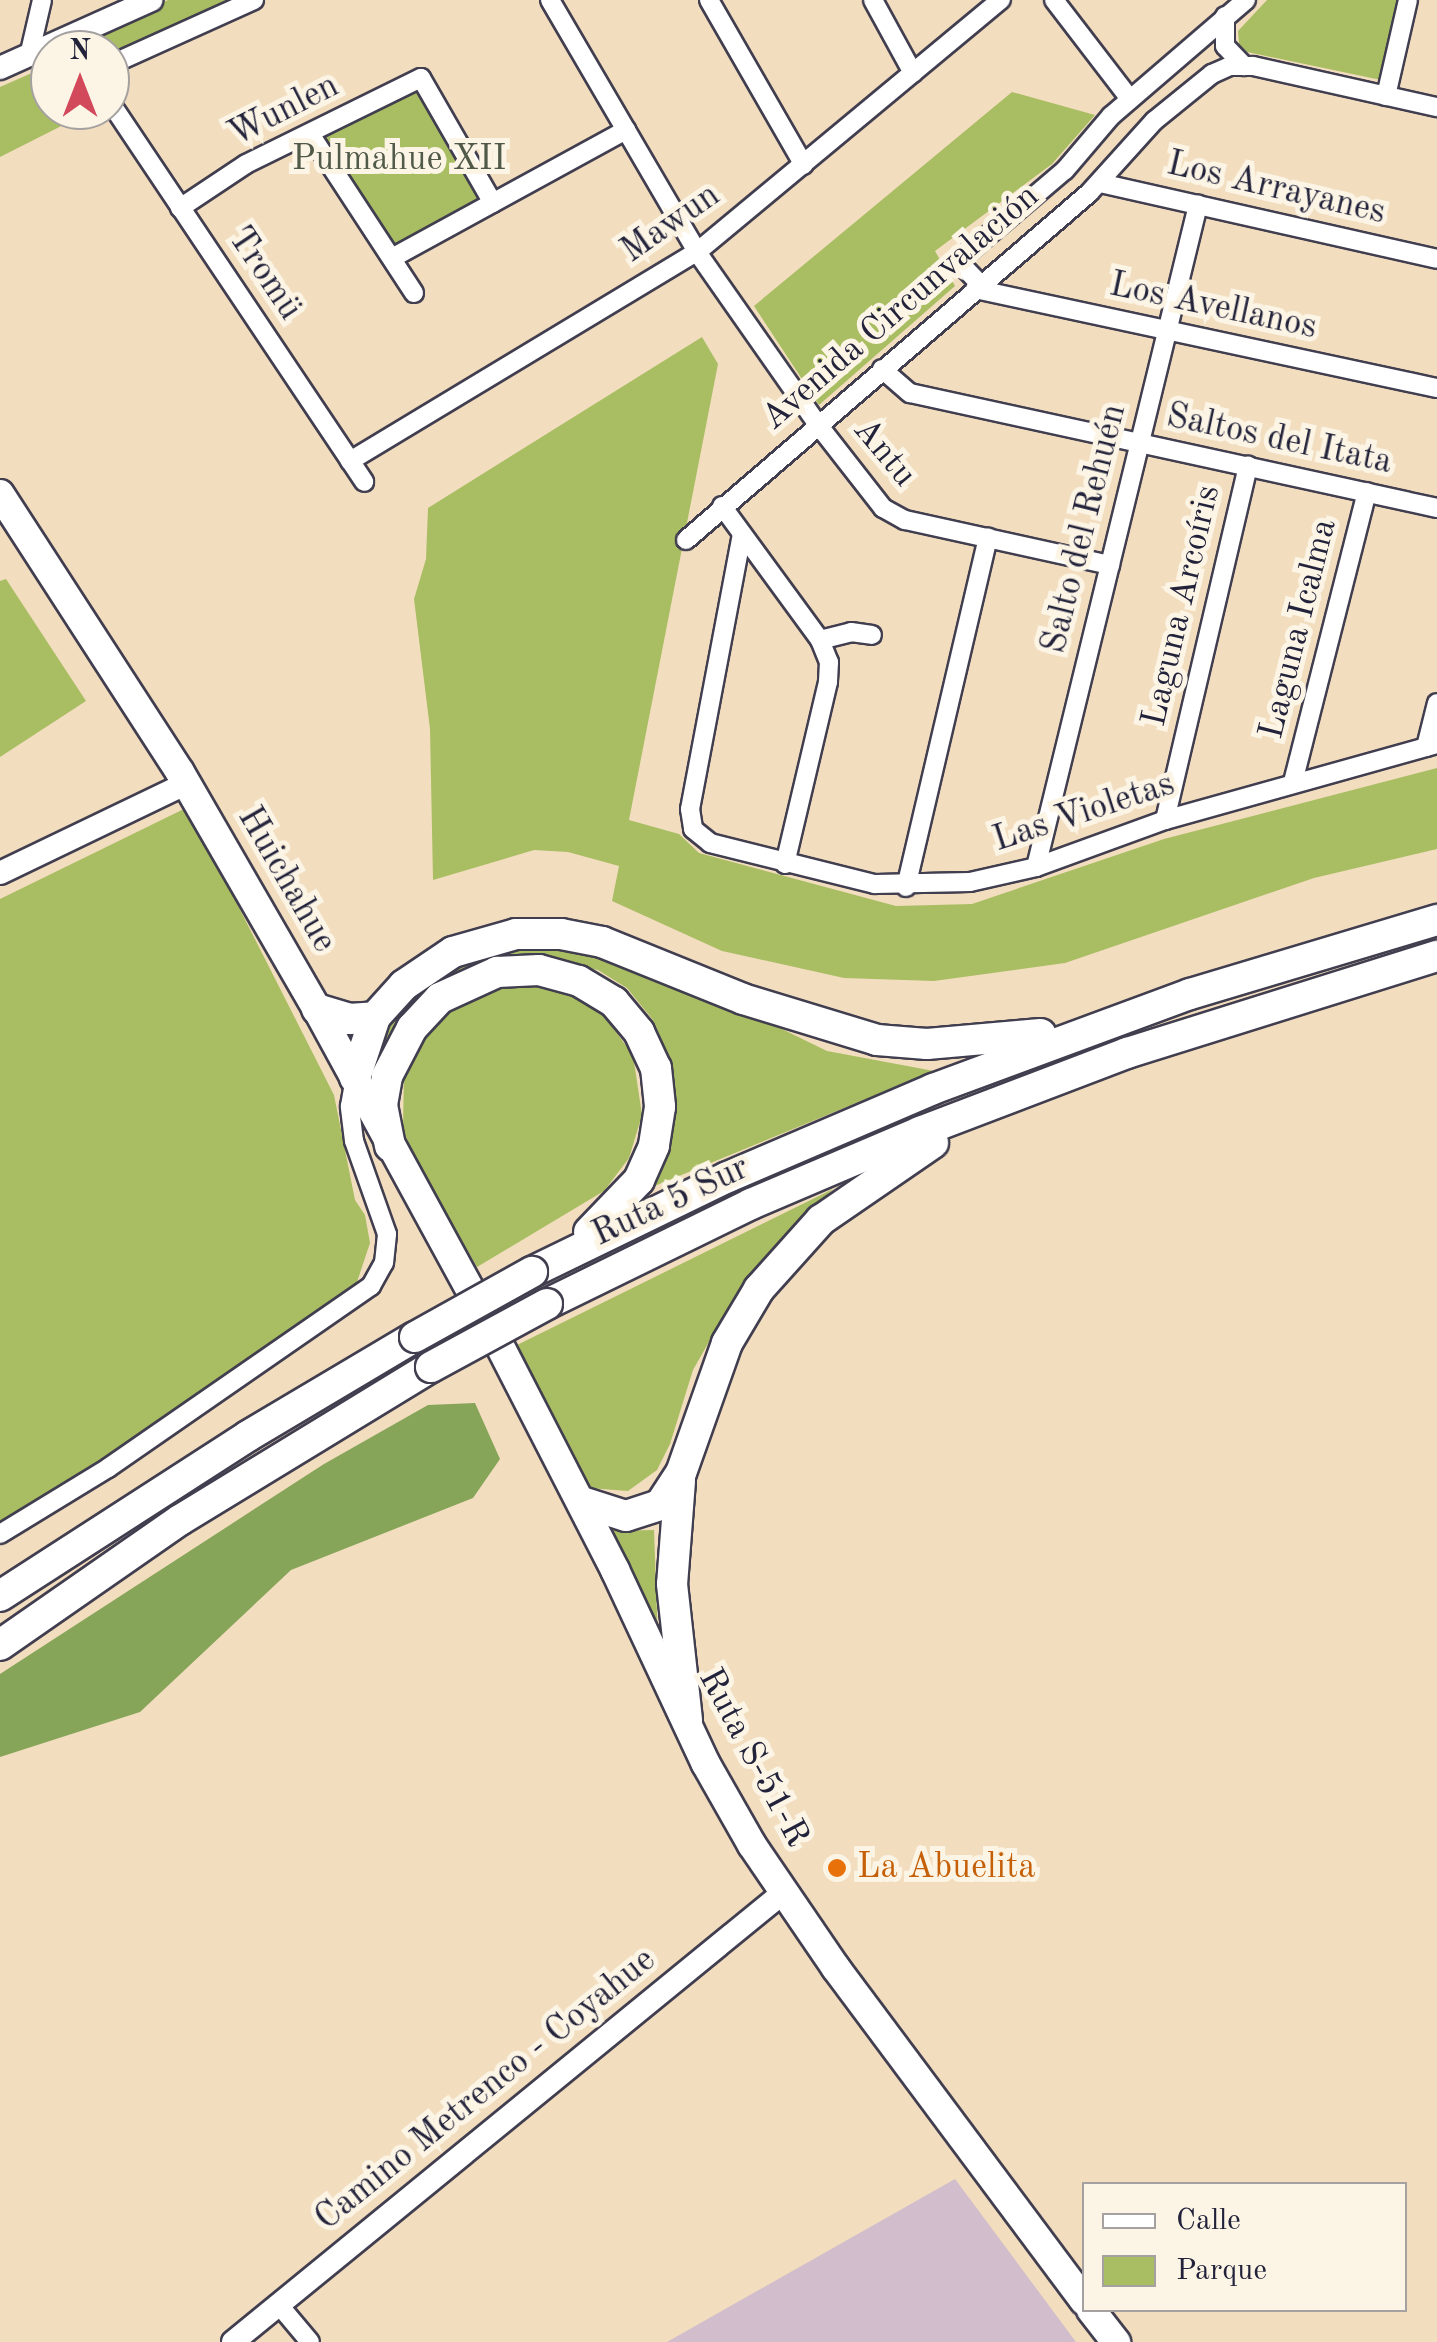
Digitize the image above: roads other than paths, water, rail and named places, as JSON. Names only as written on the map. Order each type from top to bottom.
[{"type":"highway","name":"Ruta 5 Sur","points":[[0,1596],[248,1436],[414,1337],[532,1272],[828,1132],[1142,1011],[1437,920]]},
{"type":"highway","points":[[355,1078],[376,1018],[421,971],[453,952],[493,938],[540,933],[602,942],[743,999],[877,1040],[927,1044],[1022,1037],[1142,1011]]},
{"type":"highway","name":"Ruta 5 Sur","points":[[0,1645],[195,1510],[432,1367],[547,1304],[751,1204],[1013,1096],[1278,1002],[1437,956]]},
{"type":"highway","points":[[390,1146],[382,1105],[387,1076],[418,1020],[458,986],[497,972],[539,970],[579,981],[614,1002],[640,1032],[656,1068],[660,1107],[654,1146],[638,1180],[613,1211],[532,1272]]},
{"type":"highway","points":[[317,1009],[349,1019],[376,1018]]},
{"type":"highway","points":[[582,1502],[615,1515],[649,1512],[667,1498],[681,1473],[727,1343],[779,1264],[822,1220],[869,1183],[1013,1096]]},
{"type":"highway","points":[[681,1473],[672,1584],[687,1720]]},
{"type":"main road","name":"Huichahue","points":[[1,494],[187,783],[484,1312]]},
{"type":"main road","name":"Ruta S-51-R","points":[[484,1312],[582,1502],[730,1808],[784,1892],[1082,2298]]},
{"type":"main road","points":[[1093,2312],[1116,2342]]},
{"type":"street","points":[[0,68],[29,56],[42,0]]},
{"type":"street","points":[[96,30],[152,0]]},
{"type":"street","points":[[130,56],[254,0]]},
{"type":"street","name":"Antu","points":[[550,0],[697,252],[819,426],[891,514],[1110,565]]},
{"type":"street","points":[[709,0],[804,165]]},
{"type":"street","points":[[873,0],[913,73]]},
{"type":"street","name":"Mawun","points":[[350,461],[697,252],[1001,0]]},
{"type":"street","points":[[1054,0],[1130,99]]},
{"type":"street","points":[[978,287],[958,261],[1065,170],[1130,99],[1246,0]]},
{"type":"street","points":[[1386,96],[1408,0]]},
{"type":"street","points":[[1225,16],[1225,46],[1244,66],[1437,107]]},
{"type":"street","name":"Avenida Circunvalación","points":[[686,540],[1100,183],[1154,121],[1212,74],[1244,66]]},
{"type":"street","name":"Wunlen","points":[[180,208],[246,164],[421,78],[494,203]]},
{"type":"street","name":"Tromü","points":[[128,130],[364,482]]},
{"type":"street","points":[[392,258],[626,130]]},
{"type":"street","points":[[310,134],[414,293]]},
{"type":"street","name":"Los Arrayanes","points":[[1100,183],[1437,259]]},
{"type":"street","name":"Salto del Rehuén","points":[[1036,868],[1198,205]]},
{"type":"street","name":"Los Avellanos","points":[[978,287],[1437,388]]},
{"type":"street","name":"Saltos del Itata","points":[[882,369],[910,393],[1437,508]]},
{"type":"street","name":"Laguna Arcoíris","points":[[1166,820],[1248,466]]},
{"type":"street","name":"Laguna Icalma","points":[[1293,782],[1367,492]]},
{"type":"street","points":[[722,506],[820,640],[829,662],[828,682],[786,864]]},
{"type":"street","name":"Las Violetas","points":[[742,534],[690,810],[693,829],[710,843],[845,880],[906,886],[970,882],[1036,868],[1166,820],[1432,746]]},
{"type":"street","points":[[906,886],[988,538]]},
{"type":"street","points":[[820,640],[851,632],[872,635]]},
{"type":"street","points":[[1432,746],[1437,704]]},
{"type":"street","points":[[3,864],[187,783]]},
{"type":"street","points":[[0,1534],[108,1468],[371,1286],[384,1263],[387,1234],[354,1141],[350,1106],[355,1078]]},
{"type":"street","name":"Camino Metrenco - Coyahue","points":[[233,2342],[784,1892]]},
{"type":"street","points":[[278,2305],[310,2342]]},
{"type":"place","name":"La Abuelita","points":[[837,1868]]},
{"type":"park label","name":"Pulmahue XII","points":[[399,160]]}]
